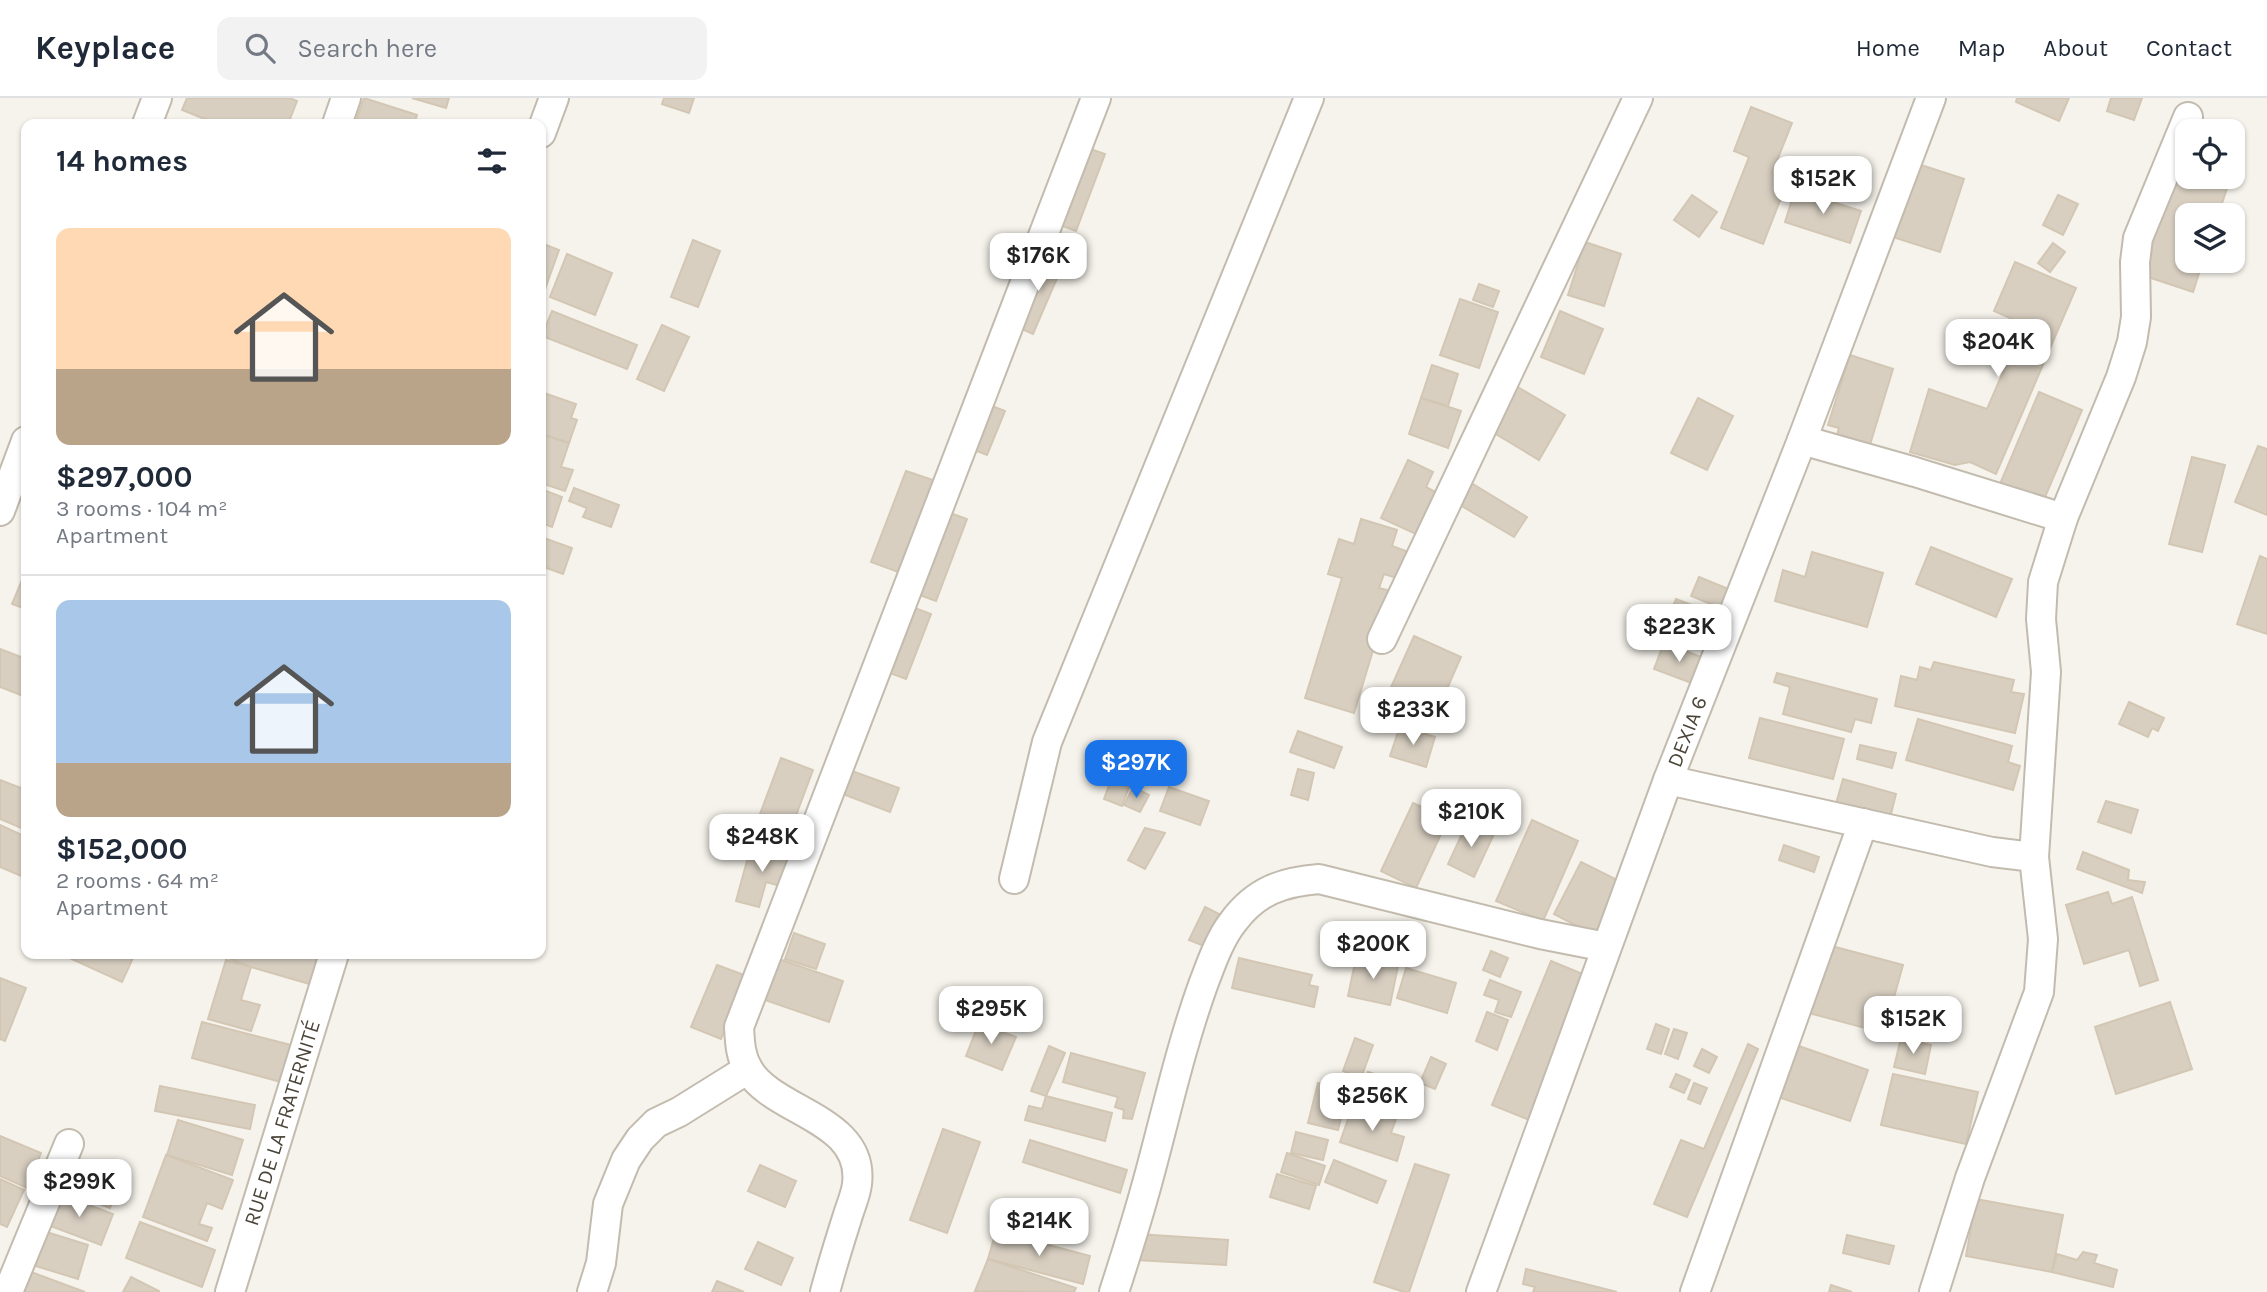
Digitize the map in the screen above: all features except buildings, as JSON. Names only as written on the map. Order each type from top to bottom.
[{"type":"street","points":[[149,119],[157,98]]},
{"type":"street","points":[[339,119],[346,98]]},
{"type":"street","points":[[546,120],[554,98]]},
{"type":"street","points":[[825,1292],[857,1183],[854,1161],[844,1141],[832,1129],[761,1085],[748,1069],[740,1049],[740,1027],[1096,98]]},
{"type":"street","points":[[1014,879],[1047,742],[1310,98]]},
{"type":"street","points":[[1382,639],[1638,98]]},
{"type":"street","name":"DEXIA 6","points":[[1481,1292],[1668,780],[1802,440],[1931,98]]},
{"type":"street","points":[[1934,1292],[1970,1178],[2039,992],[2043,939],[2034,857],[2046,672],[2041,619],[2043,582],[2063,518],[2132,342],[2136,317],[2135,262],[2138,238],[2188,117]]},
{"type":"street","points":[[1802,440],[2063,518]]},
{"type":"street","points":[[10,508],[21,462]]},
{"type":"street","points":[[1668,780],[1992,852],[2034,857]]},
{"type":"street","points":[[1695,1292],[1863,823]]},
{"type":"street","points":[[1114,1292],[1148,1181],[1174,1075],[1192,1016],[1211,963],[1232,923],[1251,903],[1290,881],[1320,879],[1541,934],[1606,947]]},
{"type":"street","name":"RUE DE LA FRATERNITÉ","points":[[230,1292],[332,959]]},
{"type":"street","points":[[592,1292],[601,1263],[608,1204],[626,1160],[640,1139],[656,1123],[679,1112],[748,1069]]},
{"type":"street","points":[[8,1292],[69,1144]]}]
